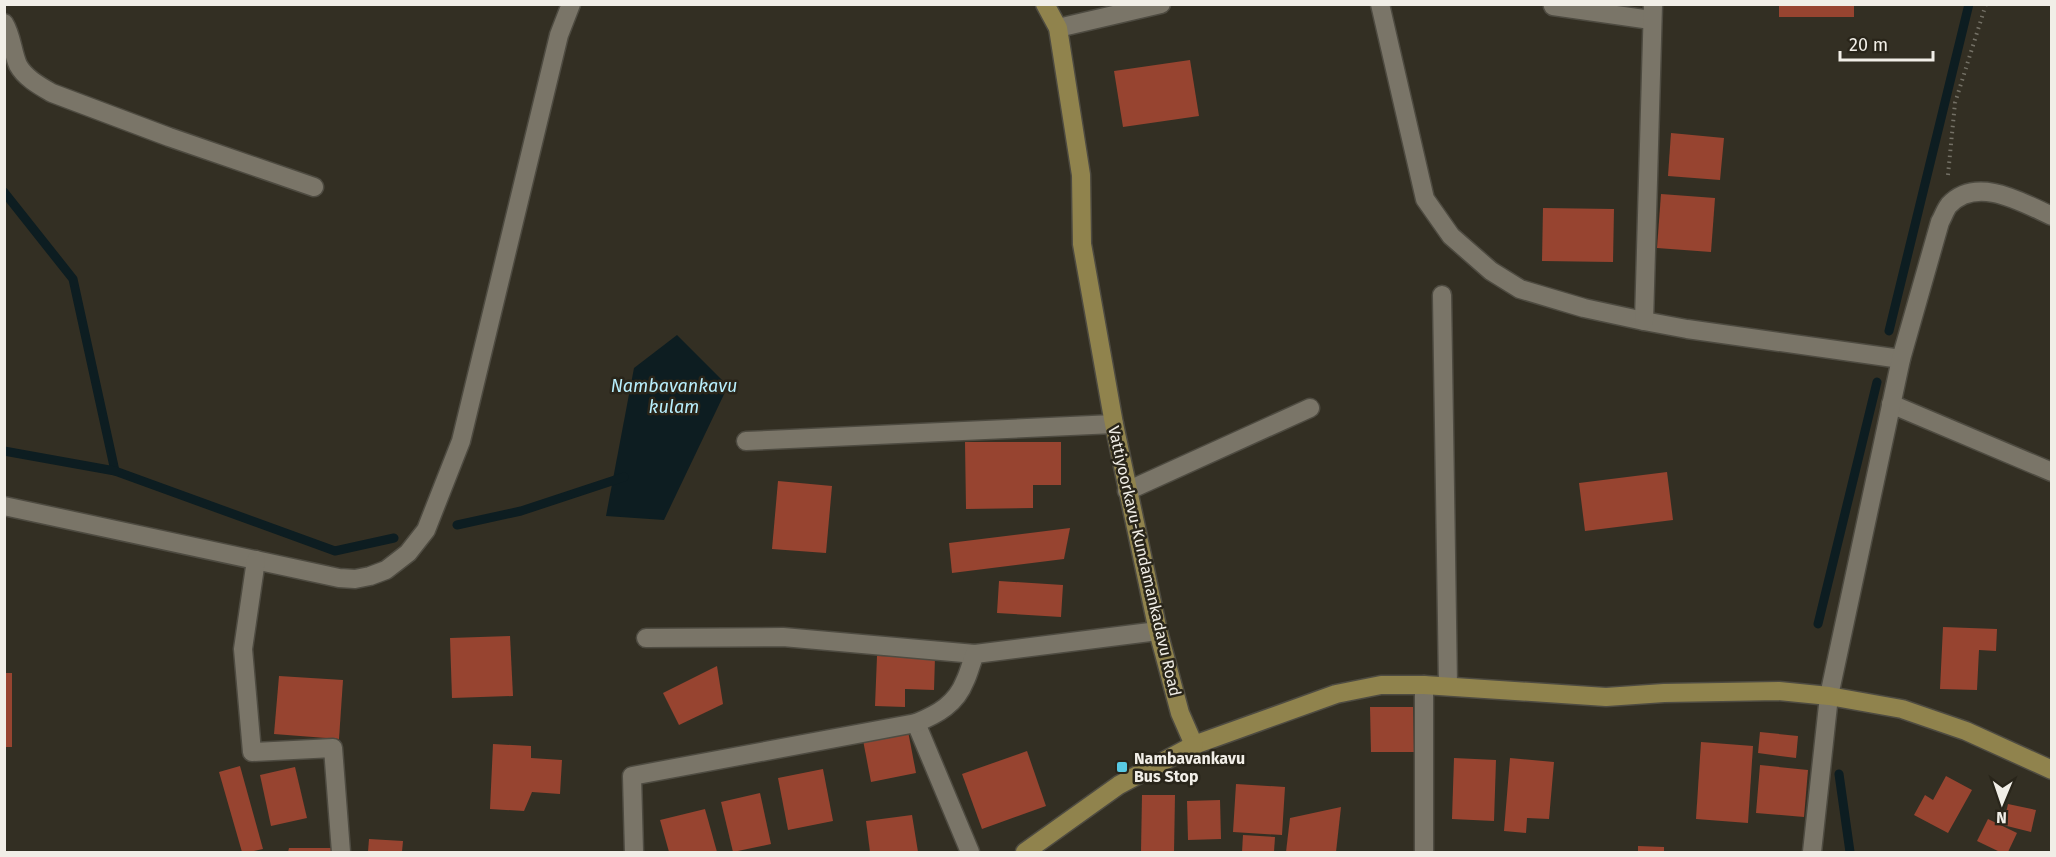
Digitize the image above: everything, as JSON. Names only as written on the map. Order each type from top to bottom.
[{"type":"street","points":[[4,507],[339,578],[355,579],[370,576],[386,570],[408,553],[426,530],[461,441],[559,35],[571,4]]},
{"type":"street","name":"Vattiyoorkavu-Kundamankadavu Road","points":[[1045,4],[1058,28],[1081,175],[1082,244],[1127,491],[1158,631],[1180,713],[1194,745]]},
{"type":"street","points":[[1058,28],[1161,4]]},
{"type":"street","points":[[1380,4],[1425,199],[1451,236],[1491,271],[1520,289],[1584,308],[1644,321],[1901,359]]},
{"type":"street","points":[[1554,4],[1553,6],[1652,12],[1644,321]]},
{"type":"street","points":[[4,23],[10,34],[19,66],[34,83],[52,93],[169,137],[314,187]]},
{"type":"street","points":[[1812,852],[1829,696],[1901,359],[1940,222],[1950,204],[1963,196],[1980,191],[2002,193],[2052,216]]},
{"type":"street","points":[[1442,295],[1448,686]]},
{"type":"street","points":[[1892,404],[2052,472]]},
{"type":"street","points":[[1127,491],[1310,408]]},
{"type":"street","points":[[746,441],[1114,424]]},
{"type":"street","points":[[256,560],[243,648],[252,752],[333,748],[341,852]]},
{"type":"street","points":[[646,638],[783,637],[975,654],[1158,631]]},
{"type":"street","points":[[634,852],[632,776],[916,723],[938,714],[954,701],[966,681],[975,654]]},
{"type":"street","points":[[1025,852],[1119,785],[1194,745],[1336,694],[1381,685],[1448,686],[1606,697],[1664,693],[1779,691],[1829,696],[1902,708],[1966,731],[2052,770]]},
{"type":"street","points":[[1424,685],[1424,852]]},
{"type":"street","points":[[916,723],[970,852]]},
{"type":"path","points":[[1943,215],[1954,103],[1986,4]]},
{"type":"water","name":"Nambavankavu kulam","points":[[677,335],[728,386],[664,520],[606,516],[634,368]]},
{"type":"building","points":[[1779,5],[1854,5],[1854,17],[1779,17]]},
{"type":"building","points":[[1190,60],[1199,116],[1123,127],[1114,71]]},
{"type":"building","points":[[1671,133],[1724,138],[1720,180],[1668,176]]},
{"type":"building","points":[[1661,194],[1715,198],[1711,252],[1657,248]]},
{"type":"building","points":[[1543,208],[1614,209],[1613,262],[1542,261]]},
{"type":"building","points":[[965,442],[1061,442],[1061,485],[1033,485],[1033,508],[966,509]]},
{"type":"building","points":[[1667,472],[1673,520],[1585,531],[1579,483]]},
{"type":"building","points":[[778,481],[832,486],[826,553],[772,549]]},
{"type":"building","points":[[1070,528],[1064,559],[952,573],[949,543]]},
{"type":"building","points":[[999,581],[1063,585],[1061,617],[997,613]]},
{"type":"building","points":[[1943,627],[1997,629],[1996,651],[1979,650],[1977,690],[1940,689]]},
{"type":"building","points":[[510,636],[513,696],[452,698],[450,638]]},
{"type":"building","points":[[877,656],[935,657],[934,690],[905,689],[905,707],[875,706]]},
{"type":"building","points":[[717,666],[723,704],[679,725],[663,693]]},
{"type":"building","points":[[4,673],[12,673],[12,747],[4,747]]},
{"type":"building","points":[[279,676],[343,680],[339,739],[274,734]]},
{"type":"building","points":[[1370,707],[1413,707],[1414,752],[1371,752]]},
{"type":"building","points":[[908,731],[916,773],[871,782],[863,740]]},
{"type":"building","points":[[1760,732],[1798,736],[1796,758],[1758,753]]},
{"type":"building","points":[[1701,742],[1753,746],[1748,823],[1696,819]]},
{"type":"building","points":[[493,744],[531,746],[531,758],[562,760],[560,794],[532,792],[524,811],[490,809]]},
{"type":"building","points":[[1027,751],[1046,806],[982,829],[962,774]]},
{"type":"building","points":[[1454,758],[1496,760],[1494,821],[1452,819]]},
{"type":"building","points":[[1510,758],[1554,762],[1549,819],[1527,818],[1526,833],[1504,831]]},
{"type":"building","points":[[1760,765],[1808,770],[1804,817],[1756,813]]},
{"type":"building","points":[[240,766],[263,849],[250,852],[242,852],[219,772]]},
{"type":"building","points":[[295,767],[307,818],[271,826],[260,775]]},
{"type":"building","points":[[823,769],[833,821],[788,830],[778,778]]},
{"type":"building","points":[[1946,776],[1972,790],[1948,833],[1914,815],[1925,795],[1933,800]]},
{"type":"building","points":[[1236,784],[1285,787],[1282,835],[1233,832]]},
{"type":"building","points":[[760,793],[771,844],[733,852],[721,802]]},
{"type":"building","points":[[1142,795],[1175,795],[1174,852],[1141,852]]},
{"type":"building","points":[[1220,800],[1221,839],[1188,840],[1187,801]]},
{"type":"building","points":[[2008,804],[2036,810],[2031,832],[2003,825]]},
{"type":"building","points":[[1341,807],[1336,852],[1286,852],[1290,818]]},
{"type":"building","points":[[705,809],[717,852],[669,852],[660,820]]},
{"type":"building","points":[[912,815],[918,852],[870,852],[866,821]]},
{"type":"building","points":[[1988,819],[2017,833],[2008,852],[2000,852],[1977,841]]},
{"type":"building","points":[[1243,835],[1275,837],[1274,852],[1242,852]]},
{"type":"building","points":[[369,839],[403,841],[402,852],[368,852]]},
{"type":"building","points":[[1638,846],[1664,847],[1664,852],[1638,852]]},
{"type":"building","points":[[289,848],[332,848],[332,852],[288,852]]},
{"type":"waterway","points":[[1889,331],[1969,4]]},
{"type":"waterway","points":[[4,192],[73,279],[115,471]]},
{"type":"waterway","points":[[1818,624],[1877,382]]},
{"type":"waterway","points":[[4,451],[115,471],[335,551],[394,538]]},
{"type":"waterway","points":[[457,525],[521,511],[624,477]]},
{"type":"waterway","points":[[1839,774],[1850,852]]},
{"type":"place","name":"Nambavankavu Bus Stop","points":[[1122,767]]}]
